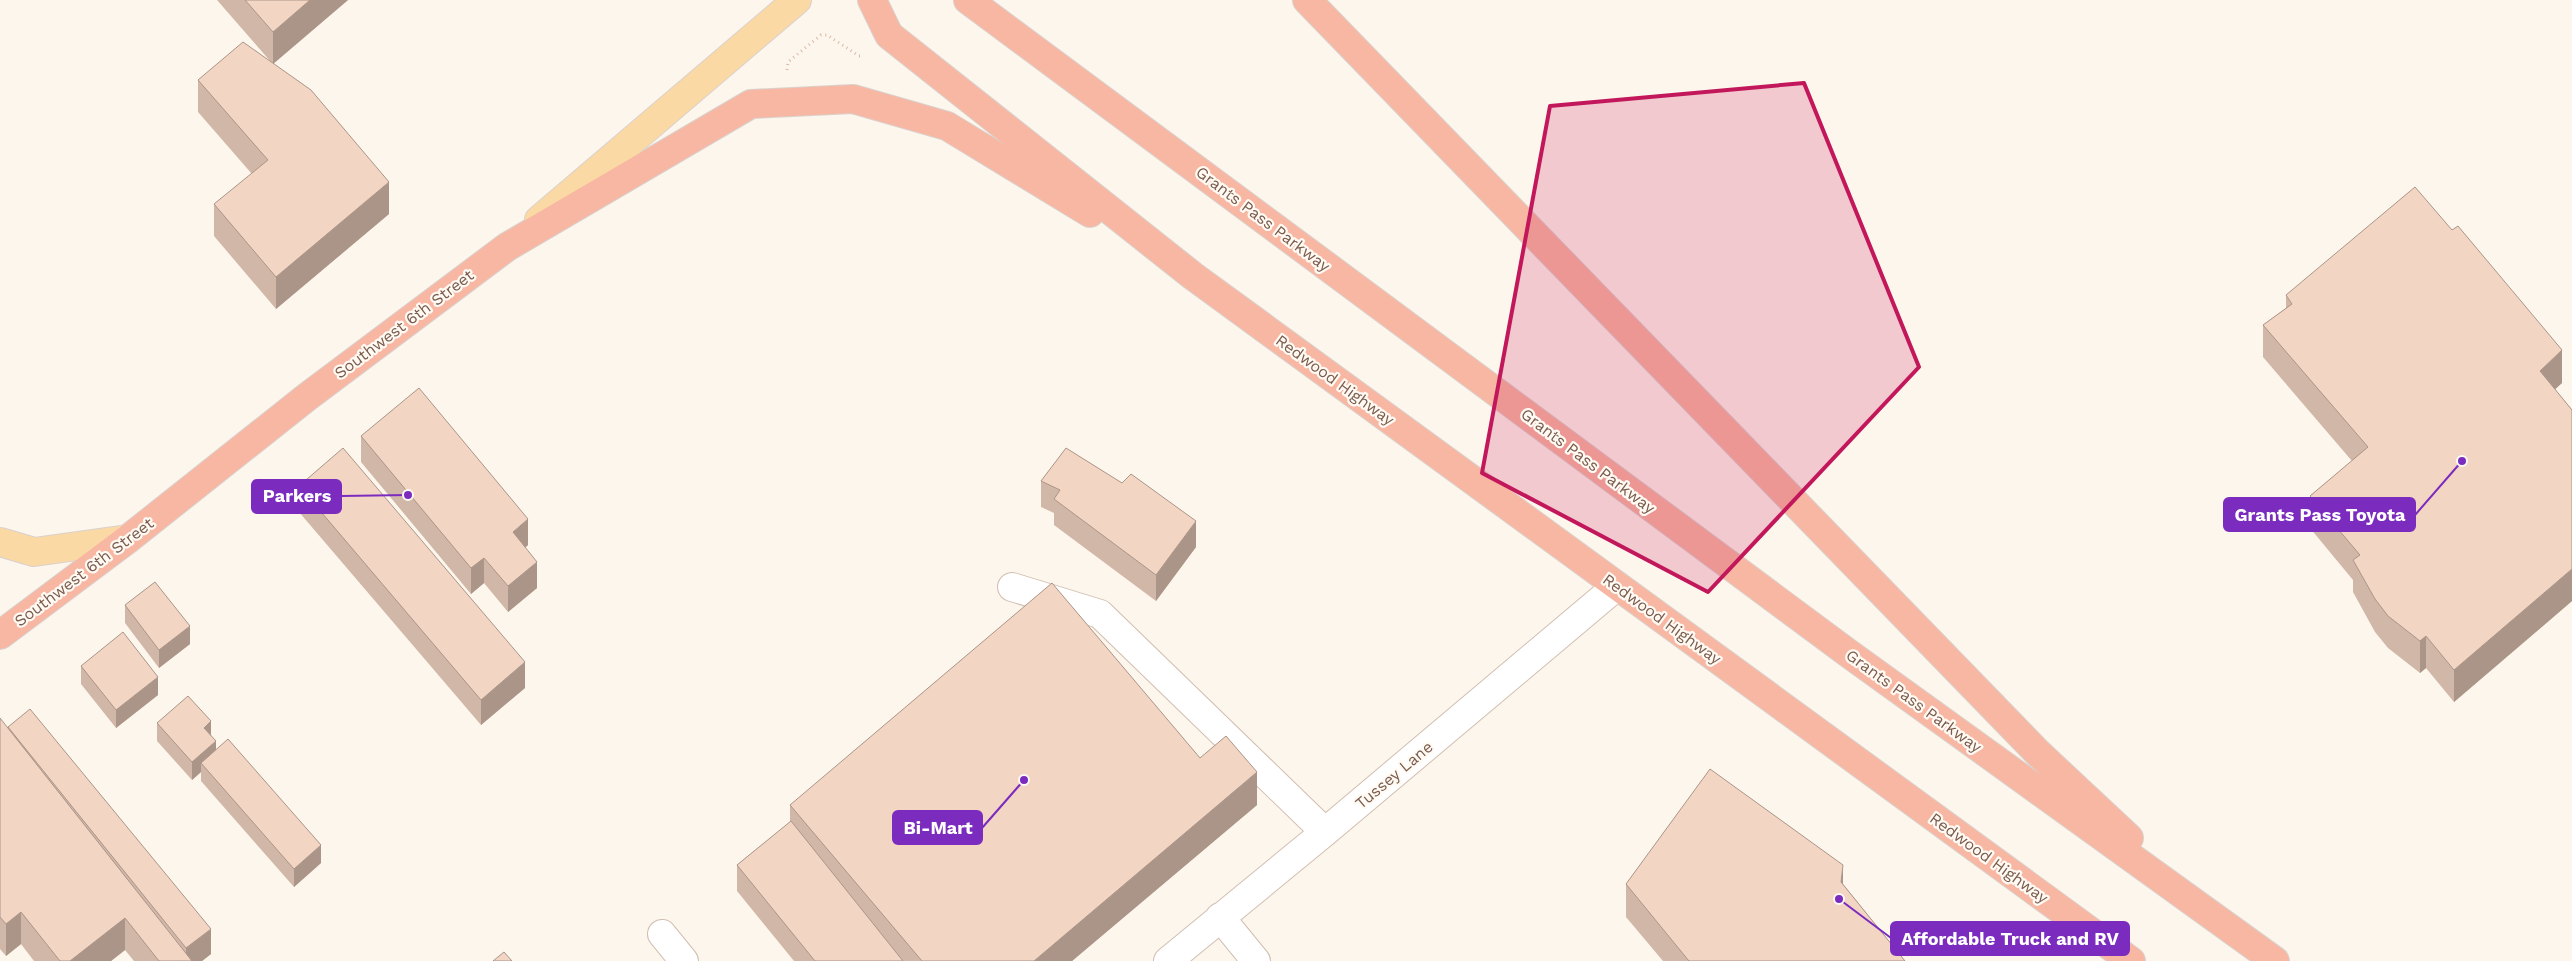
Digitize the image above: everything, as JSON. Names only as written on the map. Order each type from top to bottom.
[{"type":"highway","points":[[872,0],[889,35],[1193,276]]},
{"type":"highway","name":"Grants Pass Parkway","points":[[968,0],[1832,641],[2212,916]]},
{"type":"highway","points":[[1307,0],[2037,752],[2212,916],[2275,961]]},
{"type":"highway","points":[[507,247],[751,104],[853,99],[947,126],[1193,276]]},
{"type":"highway","name":"Southwest 6th Street","points":[[0,635],[128,539],[307,397],[507,247]]},
{"type":"highway","name":"Redwood Highway","points":[[1193,276],[2131,961]]},
{"type":"main road","name":"Southwest 6th Street","points":[[507,247],[798,0]]},
{"type":"main road","points":[[0,542],[34,552],[128,539]]},
{"type":"street","name":"Tussey Lane","points":[[1168,961],[1325,832],[1617,586]]},
{"type":"street","points":[[1012,588],[1100,614],[1325,832]]},
{"type":"street","points":[[1220,918],[1256,961]]},
{"type":"street","points":[[662,934],[684,961]]},
{"type":"path","points":[[787,73],[788,62],[821,35],[827,35],[858,56],[866,56]]},
{"type":"highlighted area","points":[[1804,83],[1919,367],[1708,592],[1482,473],[1550,106]]},
{"type":"building","points":[[245,0],[310,0],[273,32]]},
{"type":"building","points":[[243,42],[311,90],[389,182],[276,277],[214,204],[268,160],[198,80]]},
{"type":"building","points":[[2415,187],[2452,230],[2458,226],[2562,350],[2540,371],[2572,410],[2572,569],[2454,670],[2426,636],[2420,641],[2388,616],[2375,599],[2353,560],[2360,555],[2310,496],[2368,447],[2263,325],[2292,304],[2286,295]]},
{"type":"building","points":[[419,388],[528,519],[513,532],[537,562],[508,586],[484,558],[471,568],[361,436]]},
{"type":"building","points":[[343,448],[525,662],[481,700],[299,486]]},
{"type":"building","points":[[1066,448],[1122,483],[1131,474],[1196,521],[1156,575],[1054,499],[1060,490],[1041,481]]},
{"type":"building","points":[[155,582],[190,626],[159,650],[125,605]]},
{"type":"building","points":[[1052,583],[1200,758],[1226,736],[1257,772],[1034,961],[922,961],[790,805]]},
{"type":"building","points":[[123,632],[158,677],[116,710],[81,666]]},
{"type":"building","points":[[188,696],[211,721],[204,728],[216,741],[192,762],[157,723]]},
{"type":"building","points":[[30,709],[211,929],[186,948],[8,727]]},
{"type":"building","points":[[0,718],[192,961],[159,961],[125,918],[70,961],[60,961],[21,912],[6,924],[0,917]]},
{"type":"building","points":[[228,739],[321,845],[294,869],[201,763]]},
{"type":"building","points":[[1710,769],[1843,865],[1841,882],[1905,961],[1689,961],[1626,884]]},
{"type":"building","points":[[791,821],[903,961],[815,961],[737,865]]},
{"type":"building","points":[[504,952],[512,961],[493,961]]},
{"type":"place","name":"Grants Pass Toyota","points":[[2462,461]]},
{"type":"place","name":"Parkers","points":[[408,495]]},
{"type":"place","name":"Bi-Mart","points":[[1024,780]]},
{"type":"place","name":"Affordable Truck and RV","points":[[1839,899]]}]
